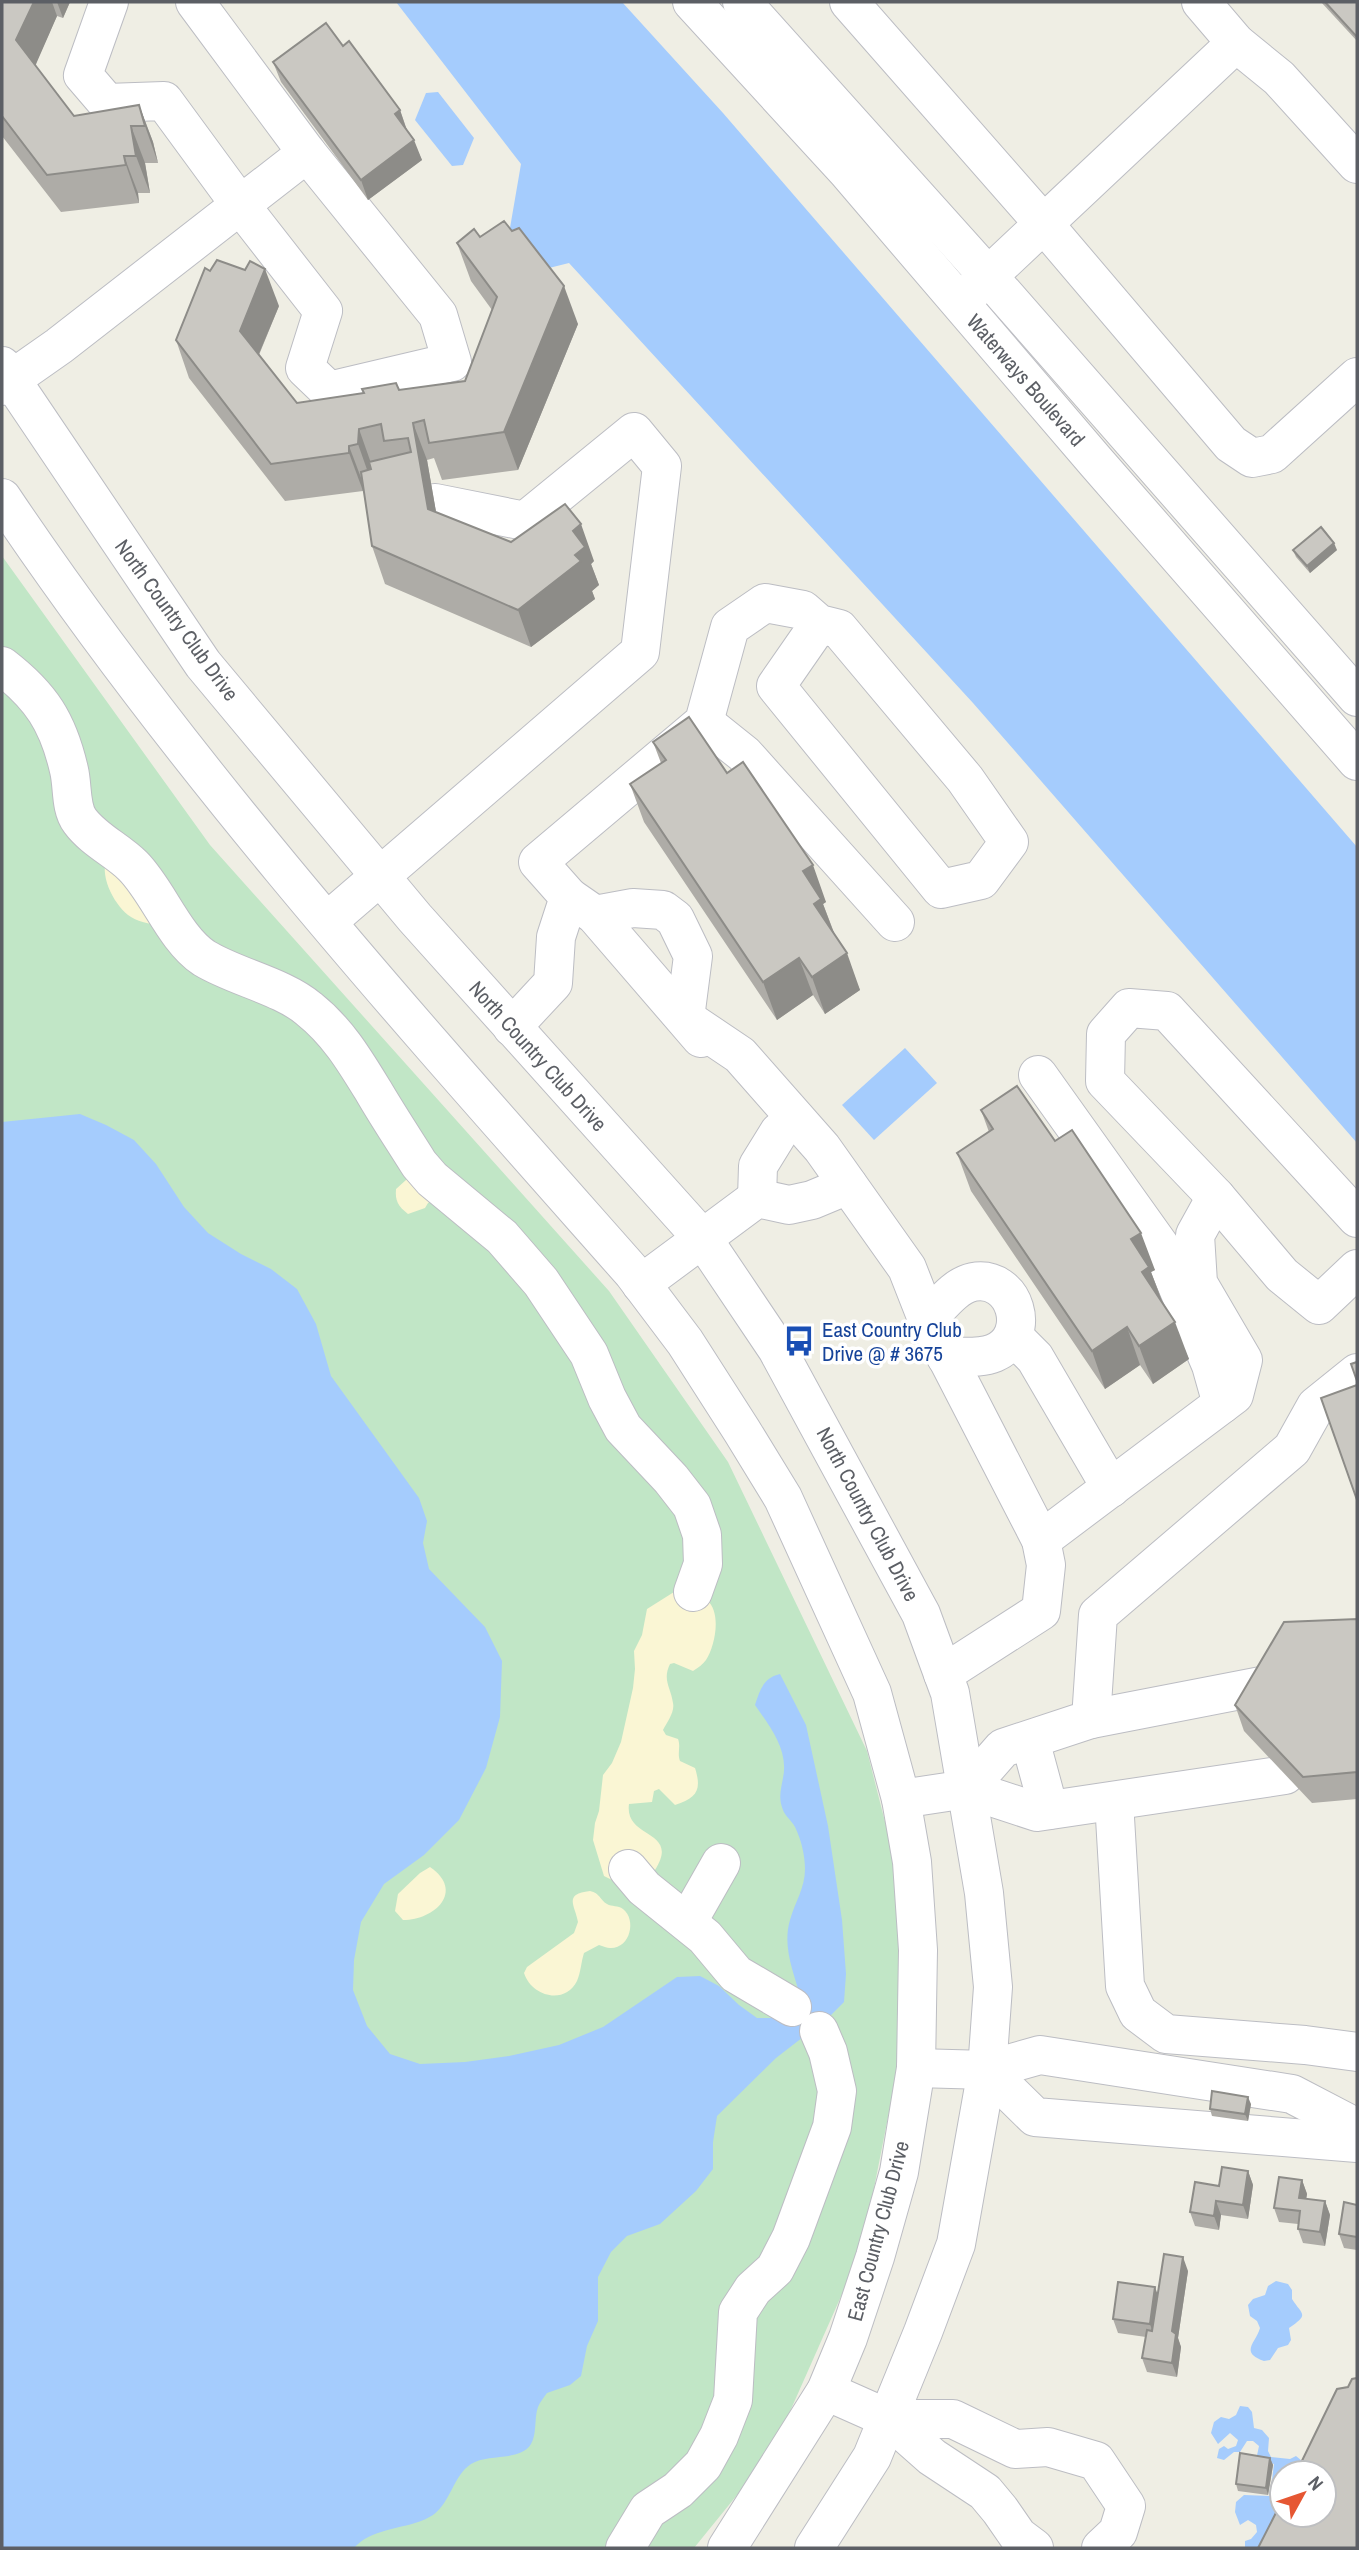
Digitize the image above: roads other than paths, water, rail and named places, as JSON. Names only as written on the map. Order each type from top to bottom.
[{"type":"street","points":[[109,2],[83,75],[107,103],[164,102],[323,311],[305,368],[329,391],[452,362],[438,315],[307,153],[195,2]]},
{"type":"street","name":"Waterways Boulevard","points":[[692,2],[847,170],[1357,761]]},
{"type":"street","name":"Waterways Boulevard","points":[[743,2],[1357,696]]},
{"type":"street","points":[[849,2],[1043,223],[1231,444],[1252,458],[1272,454],[1357,377]]},
{"type":"street","points":[[1201,2],[1236,43],[1279,78],[1357,164]]},
{"type":"street","points":[[959,302],[1236,43]]},
{"type":"street","points":[[5,377],[241,206],[307,153]]},
{"type":"street","name":"North Country Club Drive","points":[[5,377],[203,664],[415,918],[703,1239],[777,1349],[921,1614],[950,1693],[968,1796]]},
{"type":"street","points":[[328,921],[640,652],[663,466],[634,432],[525,521],[435,503]]},
{"type":"street","points":[[2,498],[59,583],[239,819],[642,1284],[685,1342],[783,1499],[872,1693],[901,1799],[968,1796],[1037,1812],[1285,1774]]},
{"type":"street","points":[[820,624],[776,686],[941,889],[981,880],[1009,842],[965,779],[839,629],[820,624],[803,610],[765,603],[730,627],[704,722],[538,862],[685,1018],[740,1055],[787,1125],[822,1149],[836,1190],[890,1280],[927,1319],[1041,1540],[1046,1565],[1041,1611],[943,1674]]},
{"type":"street","points":[[2,666],[41,702],[58,732],[79,820],[133,866],[202,957],[307,1007],[331,1028],[355,1059],[419,1164],[432,1179],[502,1237],[541,1282],[589,1354],[623,1428],[671,1479],[692,1506],[702,1535],[703,1564],[693,1592]]},
{"type":"street","points":[[704,722],[744,754],[895,922]]},
{"type":"street","points":[[582,906],[663,910],[675,919],[693,956],[685,1018]]},
{"type":"street","points":[[512,1027],[552,983],[556,937],[582,906]]},
{"type":"street","points":[[1357,1218],[1167,1011],[1129,1008],[1106,1034],[1105,1081],[1216,1197],[1282,1275],[1318,1305],[1357,1269]]},
{"type":"street","points":[[1038,1075],[1160,1246],[1211,1365],[1222,1404]]},
{"type":"street","points":[[757,1198],[758,1166],[787,1125]]},
{"type":"street","points":[[642,1284],[757,1198],[789,1205],[836,1190]]},
{"type":"street","points":[[1041,1540],[1234,1395],[1243,1360],[1198,1283],[1195,1235],[1216,1197]]},
{"type":"street","points":[[927,1319],[961,1287],[972,1283],[983,1282],[1004,1291],[1012,1300],[1017,1324],[1013,1336],[1005,1346],[995,1353],[982,1356],[946,1357]]},
{"type":"street","points":[[1013,1336],[1035,1358],[1111,1488]]},
{"type":"street","points":[[1091,1719],[1098,1615],[1292,1448],[1316,1406],[1357,1373]]},
{"type":"street","points":[[814,2548],[872,2457],[956,2244],[987,2070],[993,1987],[984,1893],[968,1796],[1003,1748],[1091,1719],[1272,1684]]},
{"type":"street","points":[[1030,1740],[1049,1810]]},
{"type":"street","name":"East Country Club Drive","points":[[727,2548],[826,2391],[848,2338],[896,2184],[916,2068],[918,1950],[912,1862],[901,1799]]},
{"type":"street","points":[[1114,1801],[1125,1986],[1138,2013],[1166,2034],[1357,2052]]},
{"type":"street","points":[[688,1922],[720,1863]]},
{"type":"street","points":[[625,2548],[648,2510],[678,2490],[703,2465],[719,2436],[733,2400],[738,2312],[752,2289],[775,2269],[791,2238],[832,2127],[837,2091],[828,2052],[805,2019],[736,1974],[705,1937],[644,1888],[628,1870]]},
{"type":"street","points":[[916,2068],[987,2070],[1040,2055],[1292,2094],[1357,2128]]},
{"type":"street","points":[[987,2070],[1035,2116],[1357,2143]]},
{"type":"street","points":[[826,2391],[889,2419],[932,2457],[985,2492],[1018,2536],[1034,2548]]},
{"type":"street","points":[[889,2419],[953,2418],[1015,2449],[1048,2447],[1096,2461],[1126,2506],[1120,2543]]},
{"type":"water","points":[[396,2],[622,2],[723,113],[1357,847],[1357,1143],[973,703],[569,263],[501,280],[521,164]]},
{"type":"water","points":[[438,92],[474,138],[463,165],[452,166],[415,120],[426,93]]},
{"type":"water","points":[[905,1048],[937,1083],[874,1140],[842,1105]]},
{"type":"water","points":[[80,1114],[134,1140],[156,1164],[184,1207],[208,1233],[271,1269],[297,1289],[316,1324],[331,1376],[419,1498],[427,1521],[423,1543],[429,1569],[485,1627],[502,1661],[500,1717],[486,1768],[459,1820],[424,1855],[384,1884],[361,1922],[354,1960],[353,1990],[367,2026],[390,2054],[420,2064],[465,2062],[559,2045],[603,2027],[677,1977],[700,1976],[719,1986],[757,2018],[776,2018],[801,1999],[787,1940],[790,1920],[803,1882],[804,1858],[794,1825],[781,1806],[784,1768],[781,1748],[755,1705],[763,1685],[774,1676],[780,1674],[806,1725],[828,1826],[842,1920],[846,1974],[844,2002],[776,2058],[717,2116],[713,2169],[696,2191],[660,2224],[627,2236],[611,2252],[598,2277],[598,2321],[587,2346],[581,2376],[570,2385],[547,2393],[543,2398],[537,2411],[534,2436],[526,2450],[471,2464],[460,2475],[444,2503],[433,2515],[371,2536],[354,2548],[2,2548],[2,1122]]},
{"type":"water","points":[[1276,2281],[1288,2284],[1292,2290],[1292,2299],[1302,2317],[1289,2328],[1291,2340],[1288,2345],[1278,2348],[1270,2360],[1264,2361],[1256,2358],[1251,2351],[1260,2328],[1257,2321],[1250,2316],[1248,2305],[1253,2299],[1265,2295],[1268,2286]]},
{"type":"water","points":[[1240,2406],[1248,2407],[1252,2412],[1254,2428],[1262,2430],[1269,2438],[1268,2451],[1271,2457],[1290,2459],[1268,2459],[1268,2463],[1256,2460],[1259,2446],[1253,2441],[1247,2441],[1240,2452],[1234,2452],[1224,2460],[1217,2458],[1219,2449],[1236,2446],[1238,2440],[1230,2433],[1218,2444],[1211,2433],[1214,2422],[1221,2417],[1229,2419],[1236,2415]]},
{"type":"water","points":[[1244,2495],[1268,2496],[1268,2529],[1280,2529],[1277,2548],[1245,2548],[1245,2541],[1257,2532],[1256,2525],[1248,2520],[1240,2525],[1235,2512],[1236,2502]]},
{"type":"place","name":"East Country Club Drive @ # 3675","points":[[799,1341]]}]
